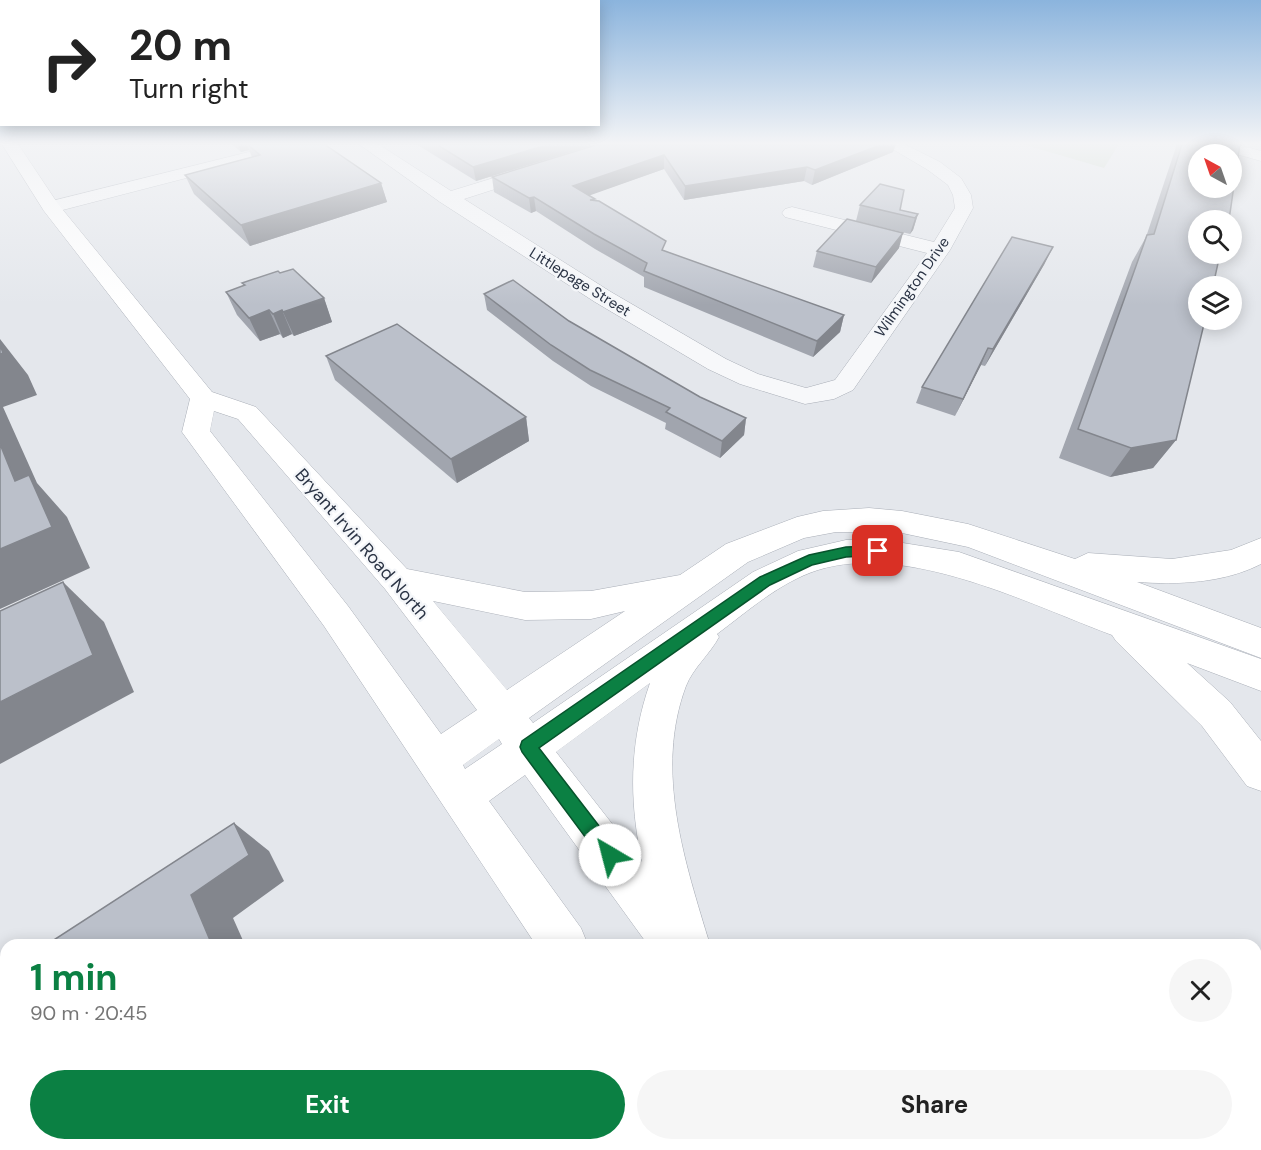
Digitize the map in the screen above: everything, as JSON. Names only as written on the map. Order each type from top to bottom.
[{"type":"main road","points":[[45,198],[203,398],[196,432],[336,616],[560,939]]},
{"type":"main road","name":"Bryant Irvin Road North","points":[[203,398],[246,413],[397,580],[516,730],[673,939]]},
{"type":"main road","points":[[461,796],[516,730],[689,584],[747,549],[787,531],[834,521],[868,519],[962,534],[1042,560],[1261,643]]},
{"type":"main road","points":[[1042,560],[1096,567],[1173,572],[1236,562],[1261,550]]},
{"type":"main road","points":[[435,761],[516,730],[715,616],[765,581],[809,560],[846,552],[878,551],[959,564],[1261,675]]},
{"type":"main road","points":[[397,580],[461,595],[525,606],[591,605],[689,584]]},
{"type":"main road","points":[[684,939],[665,870],[651,795],[653,728],[670,680],[715,616]]},
{"type":"main road","points":[[1116,620],[1216,714],[1261,771]]},
{"type":"street","points":[[51,207],[88,198]]},
{"type":"street","name":"Littlepage Street","points":[[447,198],[603,297],[717,364],[749,379],[805,396]]},
{"type":"street","name":"Wilmington Drive","points":[[805,396],[825,393],[844,385],[940,250],[964,208],[962,198]]},
{"type":"street","points":[[792,213],[940,250]]},
{"type":"building","points":[[210,198],[332,198],[241,225]]},
{"type":"building","points":[[535,198],[593,198],[595,199],[590,200],[599,201],[666,241],[662,250],[844,315],[817,341],[644,271],[647,263]]},
{"type":"building","points":[[867,198],[902,198],[900,210],[918,214],[915,218],[860,205]]},
{"type":"building","points":[[1165,198],[1232,198],[1230,210],[1188,210],[1188,264],[1218,264],[1215,276],[1188,276],[1188,330],[1203,330],[1176,440],[1131,448],[1078,429],[1147,235],[1154,234]]},
{"type":"building","points":[[847,219],[903,233],[876,267],[817,251]]},
{"type":"building","points":[[1012,237],[1053,247],[993,349],[988,348],[963,399],[922,387]]},
{"type":"building","points":[[293,269],[324,298],[283,312],[282,310],[273,314],[269,310],[249,318],[226,292],[245,285],[242,283],[278,271],[280,273]]},
{"type":"building","points":[[513,280],[569,321],[700,397],[746,418],[722,441],[666,412],[670,408],[590,370],[551,345],[484,294]]},
{"type":"building","points":[[397,324],[526,417],[451,459],[326,356]]},
{"type":"building","points":[[0,444],[15,481],[29,475],[52,527],[0,549]]},
{"type":"building","points":[[63,582],[93,655],[0,702],[0,611]]},
{"type":"building","points":[[234,823],[249,855],[191,895],[209,939],[55,939]]},
{"type":"route","points":[[610,855],[528,747],[765,581],[809,560],[846,552],[878,551]]}]
